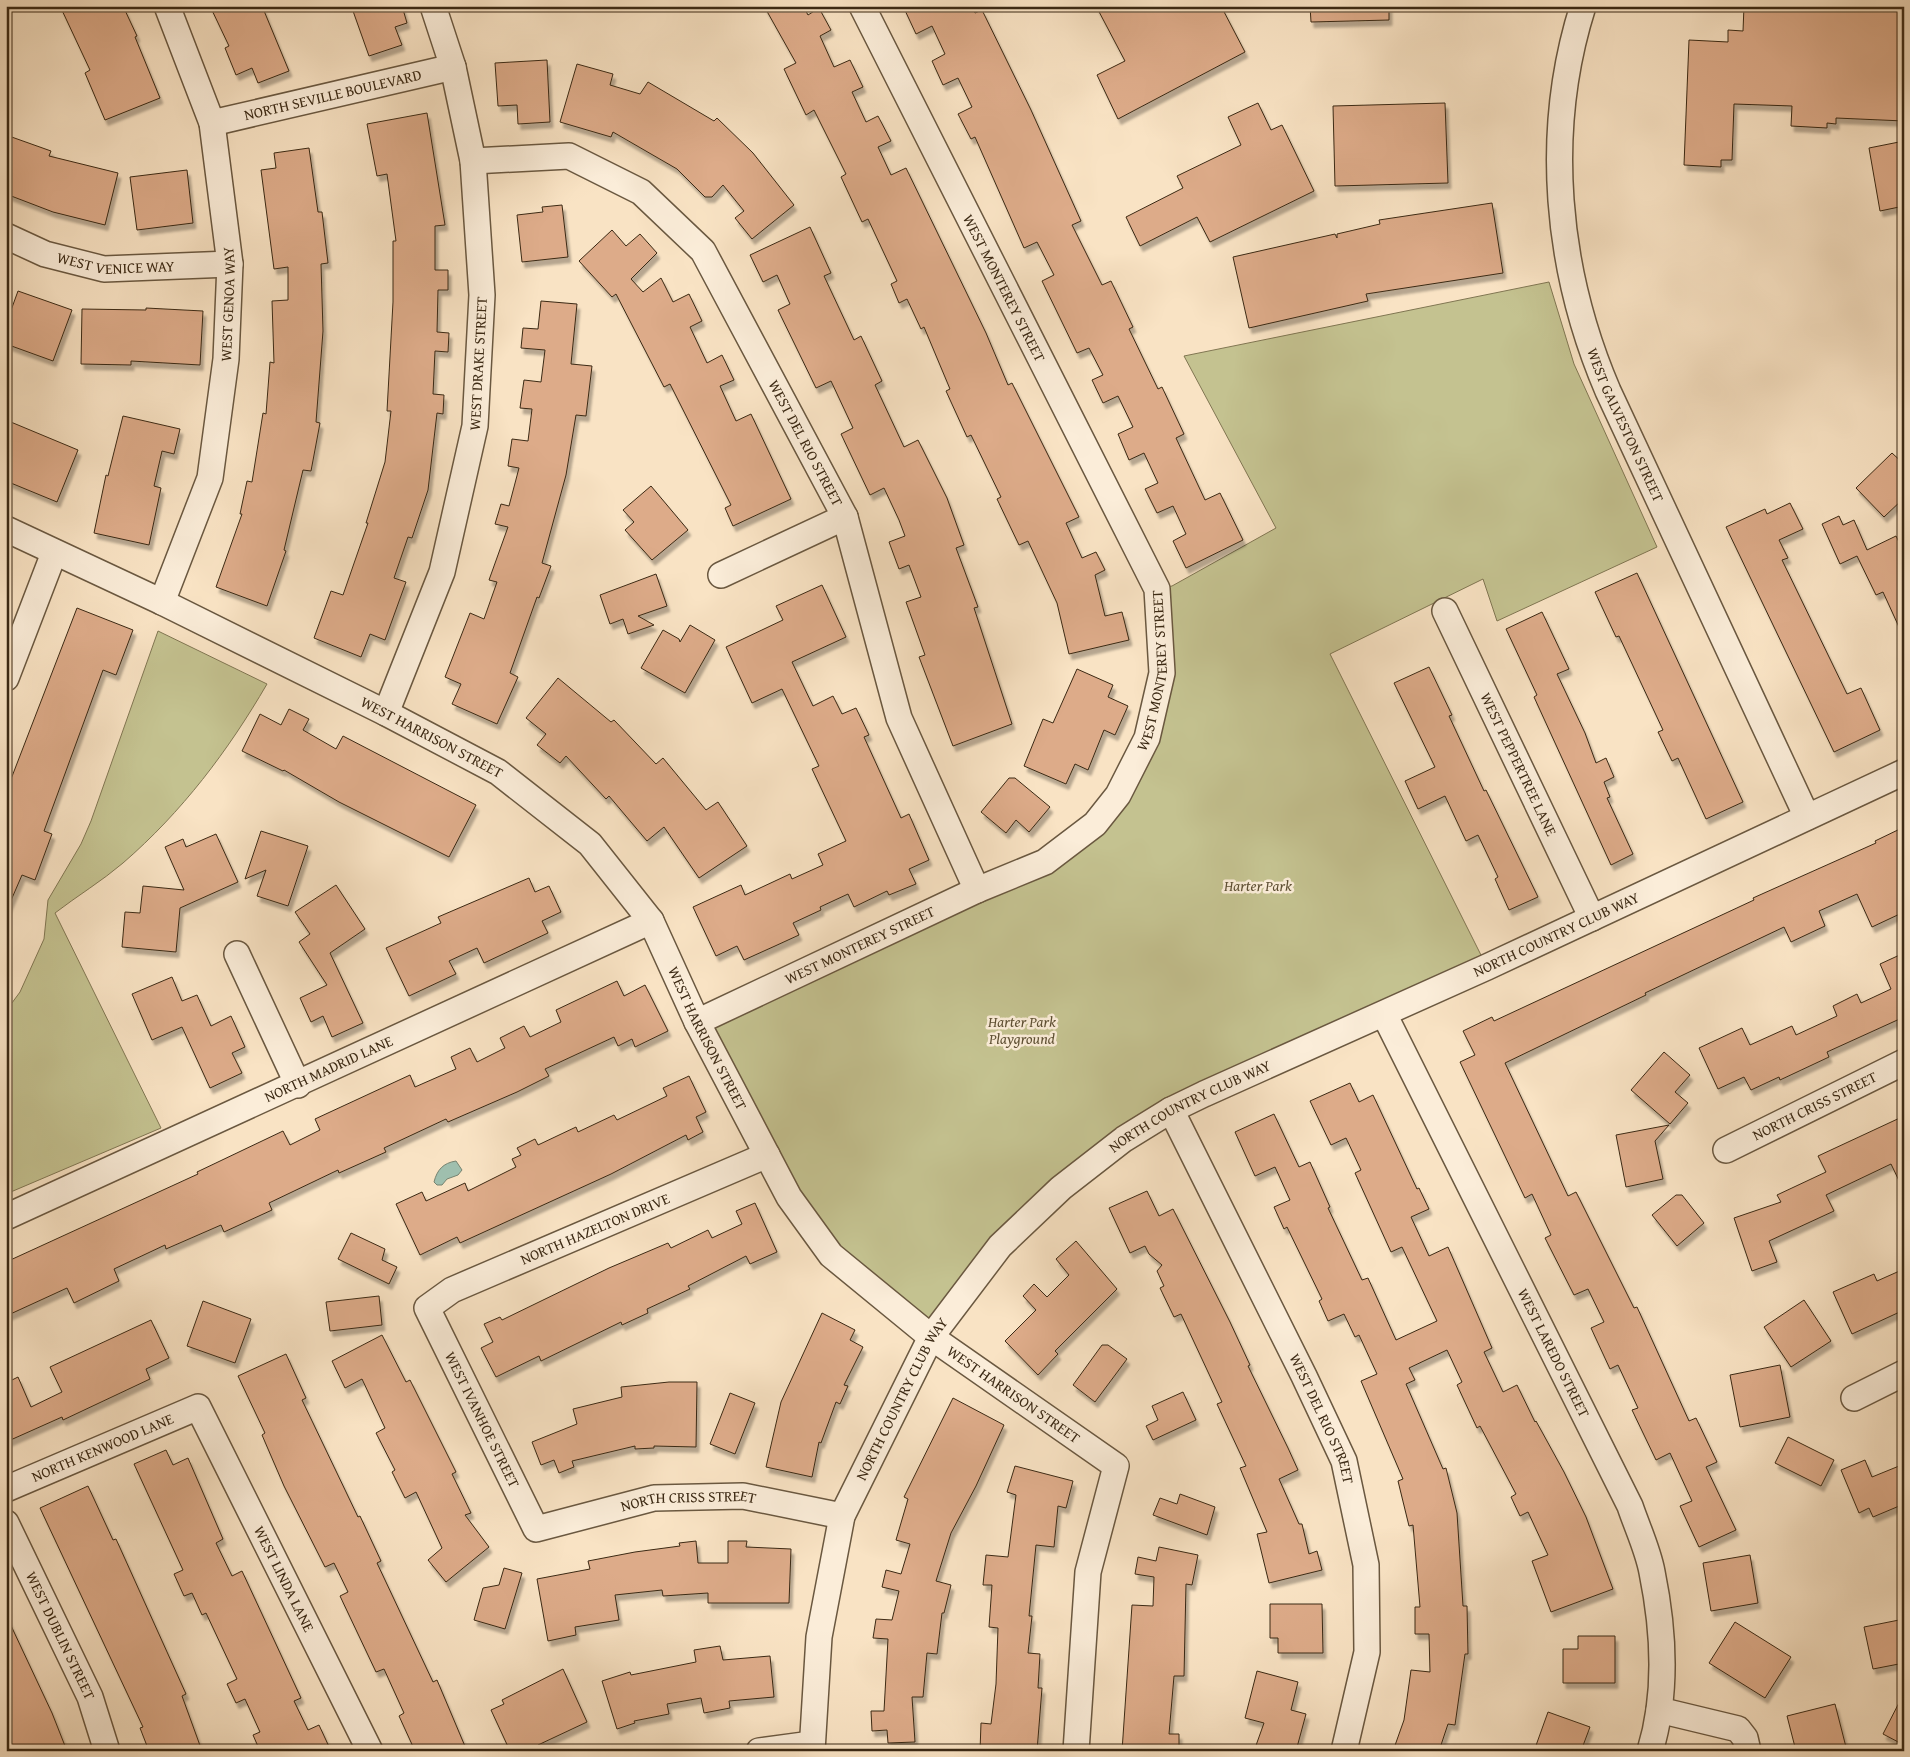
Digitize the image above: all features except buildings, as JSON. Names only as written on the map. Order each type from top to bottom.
[{"type":"street","name":"WEST GENOA WAY","points":[[162,602],[210,478],[226,359],[230,264],[212,123],[167,6]]},
{"type":"street","name":"WEST DRAKE STREET","points":[[386,713],[442,572],[475,426],[482,295],[473,161],[453,67],[432,6]]},
{"type":"street","name":"WEST MONTEREY STREET","points":[[697,1022],[977,890],[1045,862],[1095,824],[1118,794],[1147,738],[1162,673],[1157,589],[862,6]]},
{"type":"street","name":"WEST GALVESTON STREET","points":[[1583,6],[1565,79],[1560,132],[1561,195],[1577,303],[1595,361],[1807,817]]},
{"type":"street","name":"NORTH SEVILLE BOULEVARD","points":[[212,123],[453,67]]},
{"type":"street","name":"WEST DEL RIO STREET","points":[[473,161],[569,156],[641,192],[703,251],[845,517],[899,718],[977,890]]},
{"type":"street","name":"WEST VENICE WAY","points":[[6,236],[45,254],[104,269],[230,264]]},
{"type":"street","points":[[721,575],[845,517]]},
{"type":"street","name":"WEST HARRISON STREET","points":[[6,529],[162,602],[386,713],[498,772],[590,844],[651,921],[697,1022],[789,1198],[831,1255],[931,1337],[1116,1466],[1088,1572],[1076,1751]]},
{"type":"street","points":[[6,678],[54,553]]},
{"type":"street","name":"WEST PEPPERTREE LANE","points":[[1445,611],[1592,918]]},
{"type":"street","name":"NORTH COUNTRY CLUB WAY","points":[[812,1747],[819,1636],[842,1516],[931,1337],[1000,1246],[1061,1188],[1124,1139],[1172,1110],[1592,918],[1904,772]]},
{"type":"street","name":"NORTH MADRID LANE","points":[[6,1217],[298,1085],[651,921]]},
{"type":"street","points":[[237,954],[298,1085]]},
{"type":"street","name":"WEST LAREDO STREET","points":[[1384,1014],[1630,1506],[1652,1570],[1664,1658],[1659,1710],[1650,1751]]},
{"type":"street","name":"NORTH CRISS STREET","points":[[1726,1150],[1904,1062]]},
{"type":"street","name":"WEST DEL RIO STREET","points":[[1172,1110],[1300,1367],[1344,1461],[1366,1565],[1367,1652],[1344,1751]]},
{"type":"street","name":"NORTH HAZELTON DRIVE","points":[[427,1308],[452,1290],[767,1155]]},
{"type":"street","name":"WEST IVANHOE STREET","points":[[427,1308],[536,1529]]},
{"type":"street","points":[[1854,1398],[1904,1373]]},
{"type":"street","name":"NORTH KENWOOD LANE","points":[[6,1489],[198,1407]]},
{"type":"street","name":"WEST LINDA LANE","points":[[198,1407],[370,1751]]},
{"type":"street","name":"NORTH CRISS STREET","points":[[536,1529],[654,1498],[743,1496],[842,1516]]},
{"type":"street","name":"WEST DUBLIN STREET","points":[[6,1523],[90,1697],[107,1751]]},
{"type":"street","points":[[1659,1710],[1738,1729],[1745,1738],[1748,1751]]},
{"type":"street","points":[[759,1751],[812,1747]]},
{"type":"green space","name":"Harter Park","points":[[1549,282],[1574,364],[1657,547],[1497,621],[1483,579],[1330,654],[1487,967],[1204,1094],[1061,1188],[931,1337],[831,1255],[697,1022],[1072,843],[1147,738],[1157,589],[1172,586],[1276,528],[1184,356]]},
{"type":"green space","points":[[158,631],[267,684],[220,757],[165,823],[115,870],[55,913],[161,1128],[6,1194],[6,1011],[20,992],[44,939],[48,900],[81,844],[91,821]]},
{"type":"shaded area","points":[[456,1161],[462,1170],[458,1175],[447,1179],[442,1185],[437,1185],[434,1182],[439,1171],[444,1165]]},
{"type":"park label","name":"Harter Park Playground","points":[[1022,1030]]}]
